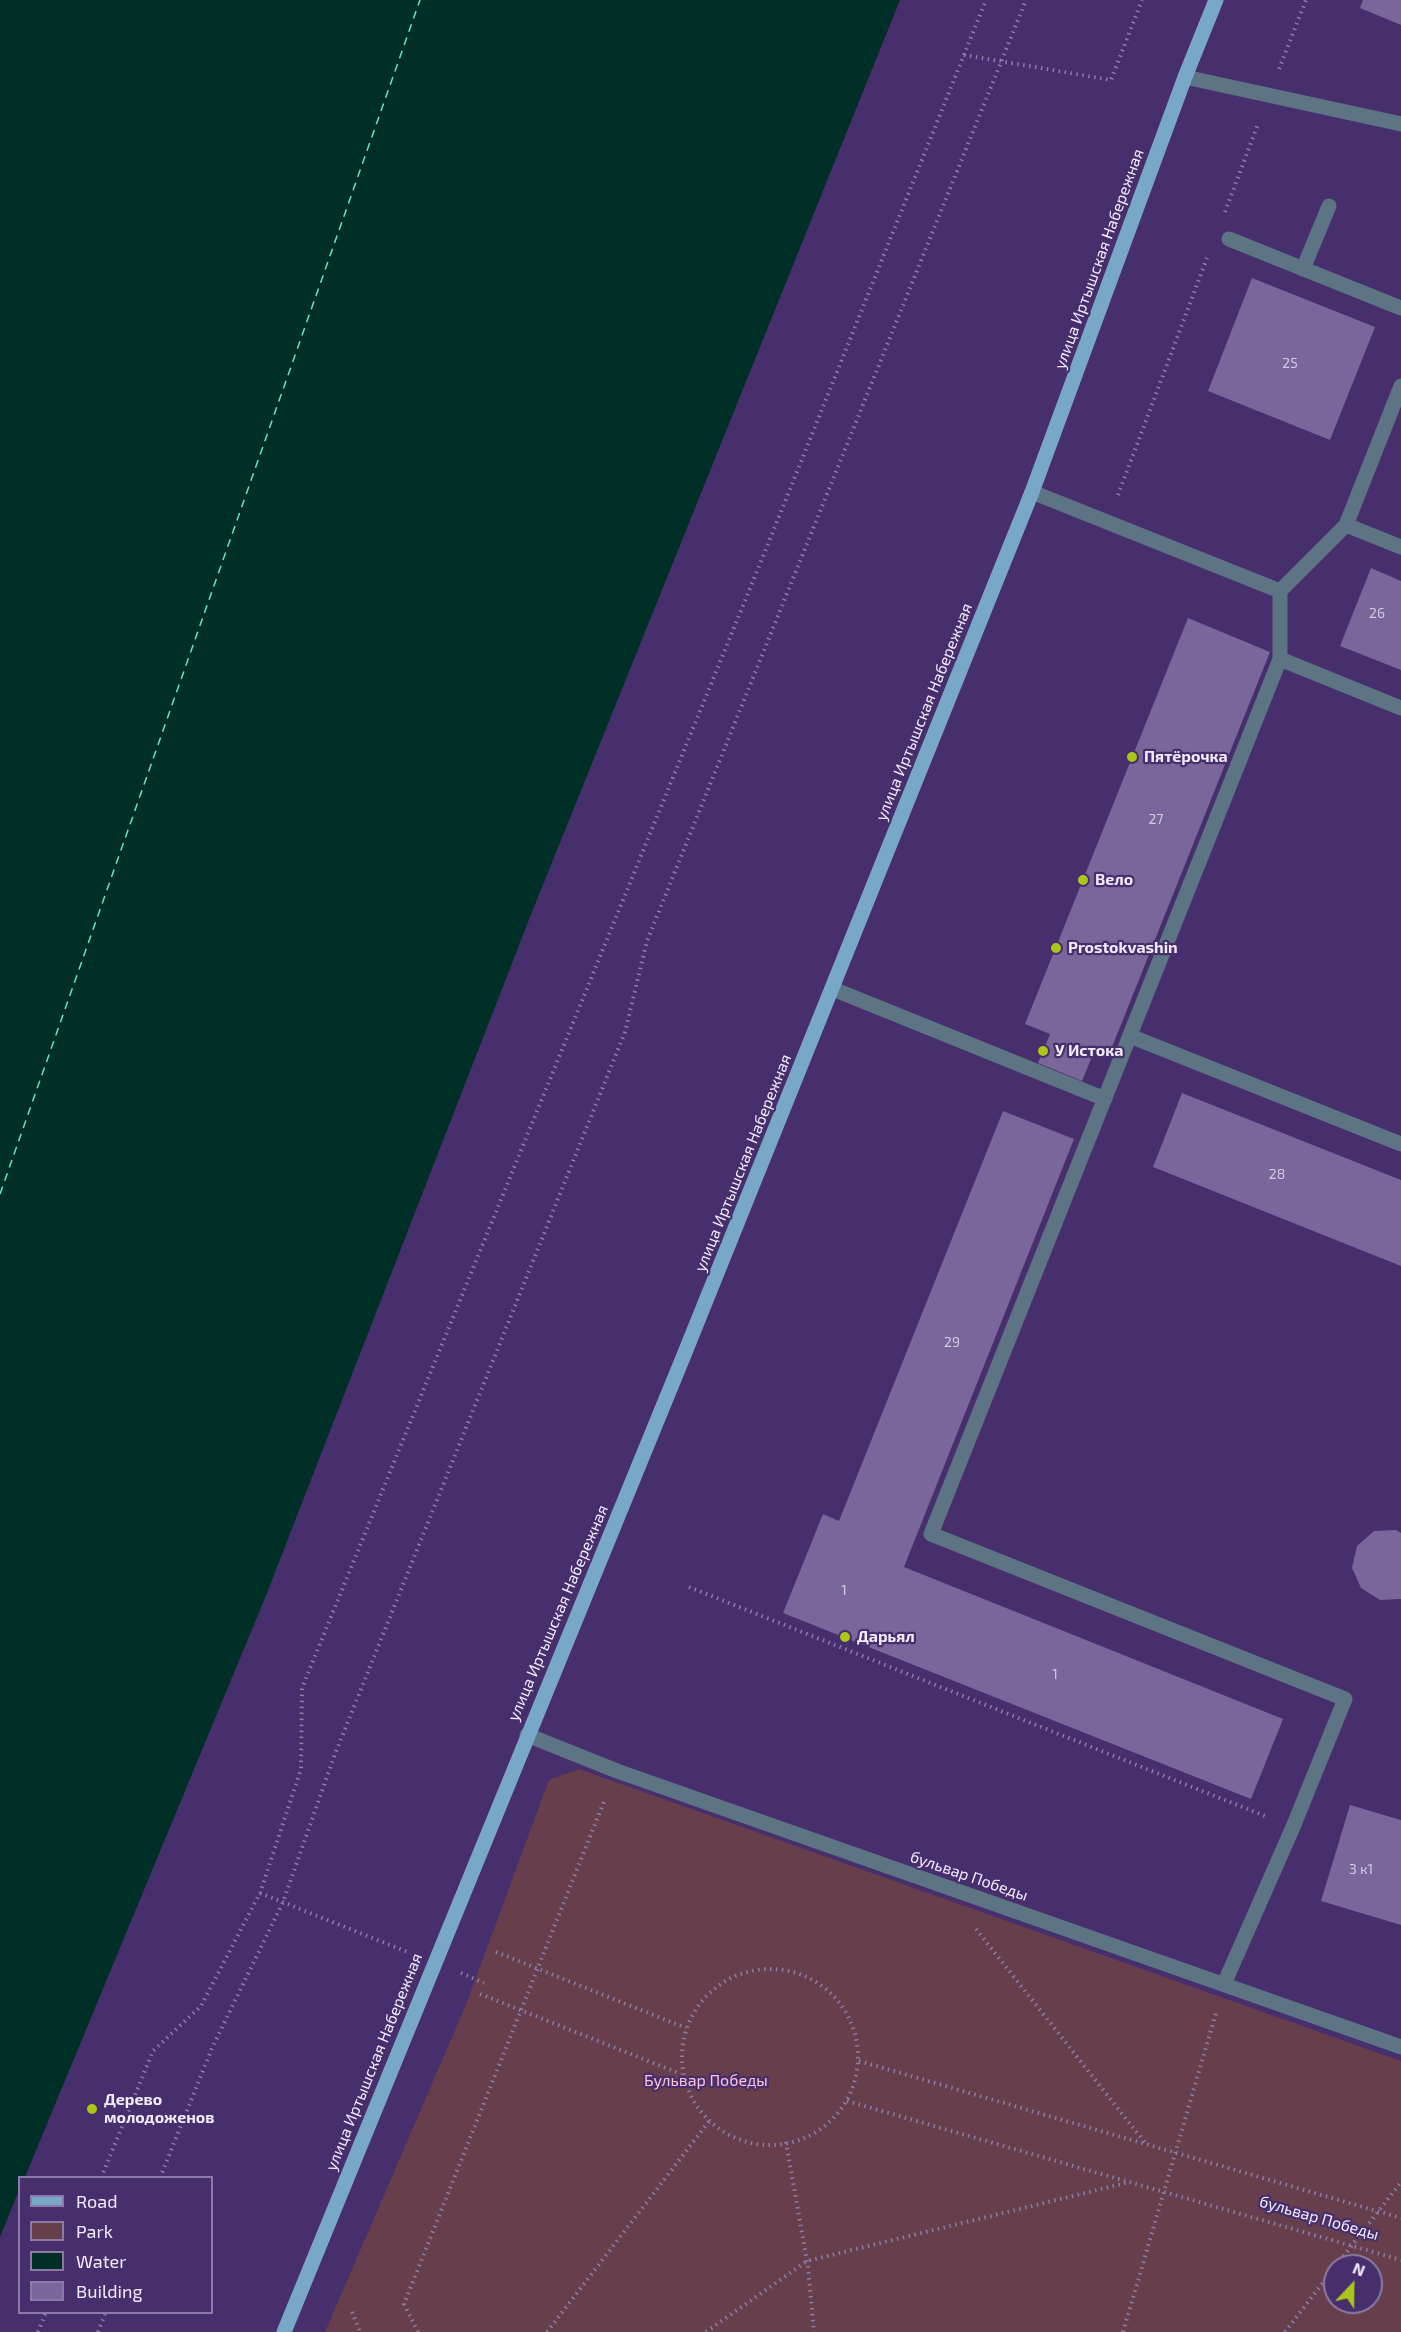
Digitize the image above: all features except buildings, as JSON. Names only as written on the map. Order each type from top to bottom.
[{"type":"main road","name":"улица Иртышская Набережная","points":[[284,2332],[833,989],[1032,492],[1185,76],[1216,0]]},
{"type":"street","points":[[1185,76],[1401,124]]},
{"type":"street","points":[[1303,269],[1329,206]]},
{"type":"street","points":[[1229,239],[1401,308]]},
{"type":"street","points":[[1224,1984],[1293,1827],[1345,1699],[931,1534],[1280,659],[1280,591],[1346,525],[1401,386]]},
{"type":"street","points":[[1032,492],[1280,591]]},
{"type":"street","points":[[1346,525],[1401,547]]},
{"type":"street","points":[[1280,659],[1401,708]]},
{"type":"street","points":[[833,989],[1105,1099]]},
{"type":"street","points":[[1130,1036],[1401,1144]]},
{"type":"street","name":"бульвар Победы","points":[[527,1735],[617,1771],[1401,2047]]},
{"type":"path","points":[[102,2176],[153,2051],[201,2006],[260,1893],[301,1769],[302,1688],[764,554],[986,0]]},
{"type":"path","points":[[161,2176],[212,2048],[283,1902],[339,1743],[625,1032],[647,941],[1026,0]]},
{"type":"path","points":[[964,56],[1111,80],[1142,0]]},
{"type":"path","points":[[689,1587],[1293,1827]]},
{"type":"path","points":[[418,2332],[404,2304],[617,1771]]},
{"type":"path","points":[[260,1893],[484,1983]]},
{"type":"path","points":[[971,1924],[1147,2145]]},
{"type":"path","points":[[496,1952],[686,2028]]},
{"type":"path","points":[[757,1968],[789,1969],[818,1982],[841,2002],[855,2031],[859,2061],[856,2082],[847,2101],[827,2124],[801,2140],[770,2145],[740,2140],[713,2125],[693,2100],[681,2074],[682,2048],[686,2028],[703,1998],[727,1979],[757,1968]]},
{"type":"path","points":[[1123,2332],[1224,1984]]},
{"type":"path","points":[[480,1994],[681,2074]]},
{"type":"path","name":"бульвар Победы","points":[[859,2061],[1401,2218]]},
{"type":"path","name":"бульвар Победы","points":[[847,2101],[1401,2260]]},
{"type":"path","points":[[547,2332],[710,2120]]},
{"type":"path","points":[[786,2142],[807,2261],[814,2332]]},
{"type":"path","points":[[706,2332],[807,2261],[1130,2182]]},
{"type":"path","points":[[1346,2254],[1401,2182]]},
{"type":"path","points":[[1286,2332],[1323,2284]]},
{"type":"path","points":[[352,2312],[360,2332]]},
{"type":"path","points":[[38,2332],[46,2314]]},
{"type":"path","points":[[98,2332],[106,2314]]},
{"type":"green space","name":"Бульвар Победы","points":[[579,1769],[1401,2061],[1401,2332],[325,2332],[465,2007],[549,1780]]},
{"type":"water","points":[[0,0],[900,0],[530,917],[265,1598],[25,2176],[18,2176],[18,2192],[0,2237]]},
{"type":"ferry route","points":[[0,1194],[420,0]]},
{"type":"place","name":"Пятёрочка","points":[[1132,757]]},
{"type":"place","name":"Вело","points":[[1083,880]]},
{"type":"place","name":"Prostokvashin","points":[[1056,948]]},
{"type":"place","name":"У Истока","points":[[1043,1051]]},
{"type":"place","name":"Дарьял","points":[[845,1637]]},
{"type":"place","name":"Дерево молодоженов","points":[[92,2109]]}]
